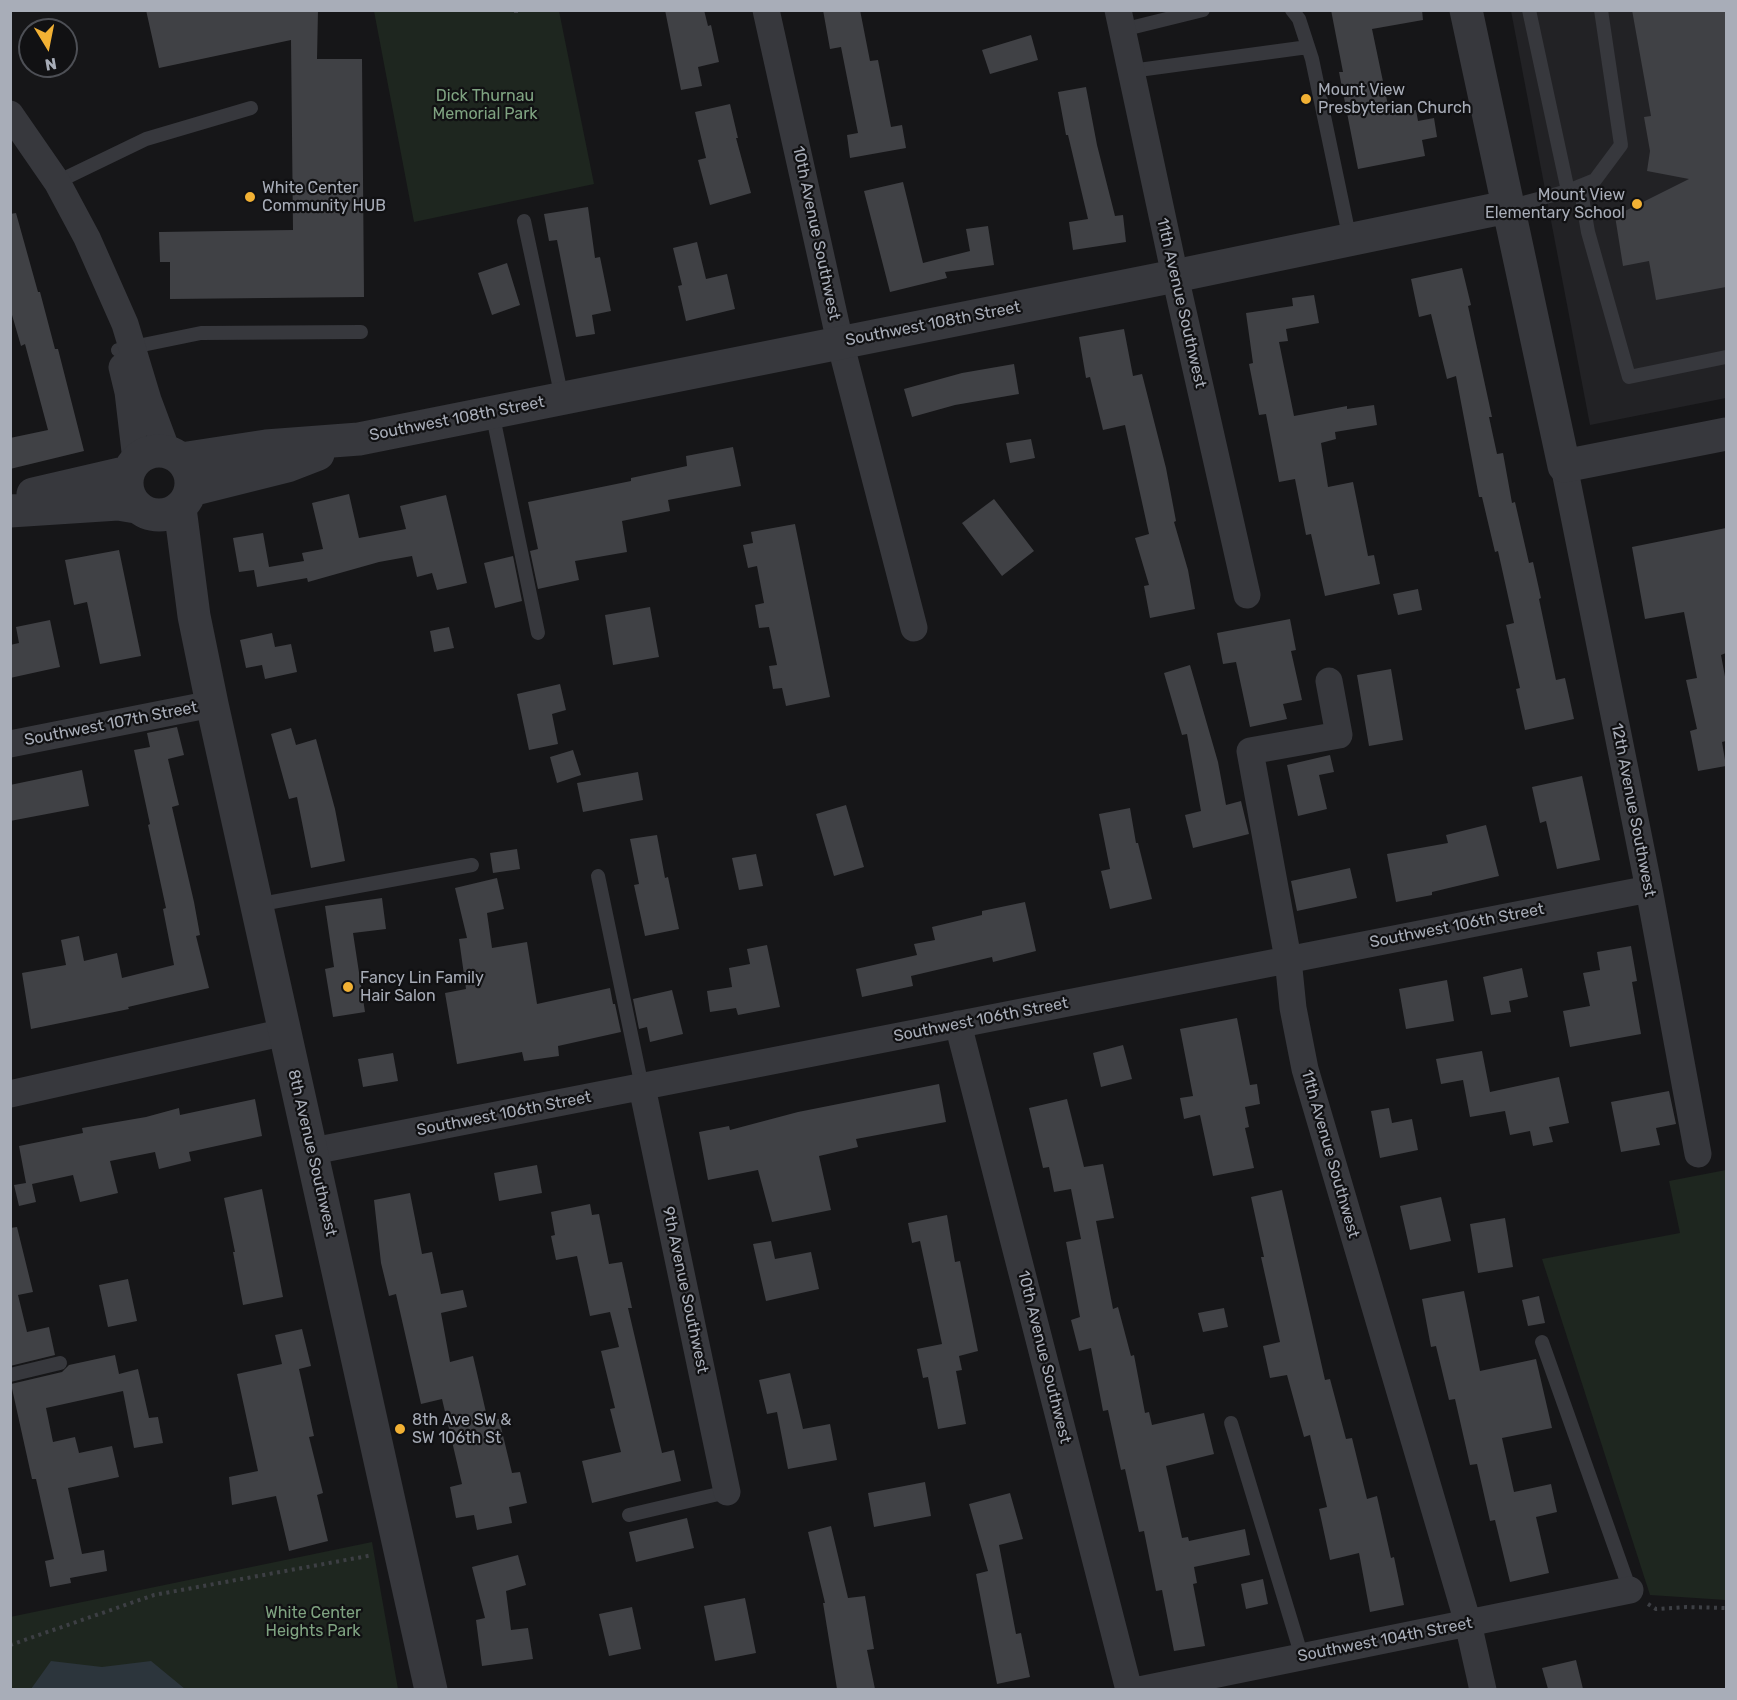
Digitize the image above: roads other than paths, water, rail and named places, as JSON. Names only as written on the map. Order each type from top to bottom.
[{"type":"street","name":"10th Avenue Southwest","points":[[766,10],[840,342],[914,628]]},
{"type":"street","points":[[1466,10],[1564,466],[1726,434]]},
{"type":"street","name":"11th Avenue Southwest","points":[[1120,20],[1247,596]]},
{"type":"street","name":"8th Avenue Southwest","points":[[10,114],[57,182],[87,238],[115,304],[125,348],[128,392],[153,461]]},
{"type":"street","name":"Southwest 108th Street","points":[[10,510],[35,493],[153,461],[266,446],[359,439],[1175,276],[1507,207]]},
{"type":"street","name":"Southwest 108th Street","points":[[10,510],[118,504],[164,505],[287,466],[359,439]]},
{"type":"street","name":"8th Avenue Southwest","points":[[153,461],[190,473],[164,505]]},
{"type":"street","name":"8th Avenue Southwest","points":[[153,461],[127,491],[164,505]]},
{"type":"street","name":"12th Avenue Southwest","points":[[1564,466],[1649,889],[1698,1154]]},
{"type":"street","name":"8th Avenue Southwest","points":[[164,505],[194,616],[431,1689]]},
{"type":"street","name":"11th Avenue Southwest","points":[[1329,681],[1339,735],[1250,751],[1288,959],[1293,1008],[1305,1069],[1468,1623],[1483,1689]]},
{"type":"street","name":"Southwest 107th Street","points":[[10,744],[212,704]]},
{"type":"street","name":"Southwest 106th Street","points":[[312,1151],[1649,889]]},
{"type":"street","name":"10th Avenue Southwest","points":[[958,1024],[1129,1689]]},
{"type":"street","points":[[10,1094],[285,1032]]},
{"type":"street","name":"9th Avenue Southwest","points":[[642,1087],[727,1492]]},
{"type":"street","name":"Southwest 104th Street","points":[[1139,1689],[1630,1590]]},
{"type":"lane","points":[[1120,20],[1203,10]]},
{"type":"lane","points":[[1292,10],[1299,19],[1308,47],[1350,240]]},
{"type":"lane","points":[[1528,10],[1574,189],[1629,376],[1726,357]]},
{"type":"lane","points":[[1507,207],[1574,189],[1595,180],[1621,145],[1601,10]]},
{"type":"lane","points":[[1131,71],[1308,47]]},
{"type":"lane","points":[[57,182],[146,139],[251,108]]},
{"type":"lane","points":[[524,221],[562,398]]},
{"type":"lane","points":[[125,348],[201,333],[361,333]]},
{"type":"lane","points":[[492,412],[538,633]]},
{"type":"lane","points":[[256,905],[472,866]]},
{"type":"lane","points":[[598,876],[642,1087]]},
{"type":"lane","points":[[1542,1342],[1630,1590]]},
{"type":"lane","points":[[10,1375],[60,1363]]},
{"type":"lane","points":[[1232,1423],[1302,1657]]},
{"type":"lane","points":[[629,1515],[727,1492]]},
{"type":"place","name":"Mount View Presbyterian Church","points":[[1306,99]]},
{"type":"place","name":"White Center Community HUB","points":[[250,197]]},
{"type":"place","name":"Mount View Elementary School","points":[[1637,204]]},
{"type":"place","name":"Fancy Lin Family Hair Salon","points":[[348,987]]},
{"type":"place","name":"8th Ave SW & SW 106th St","points":[[400,1429]]},
{"type":"park label","name":"Dick Thurnau Memorial Park","points":[[485,105]]},
{"type":"park label","name":"White Center Heights Park","points":[[313,1622]]}]
